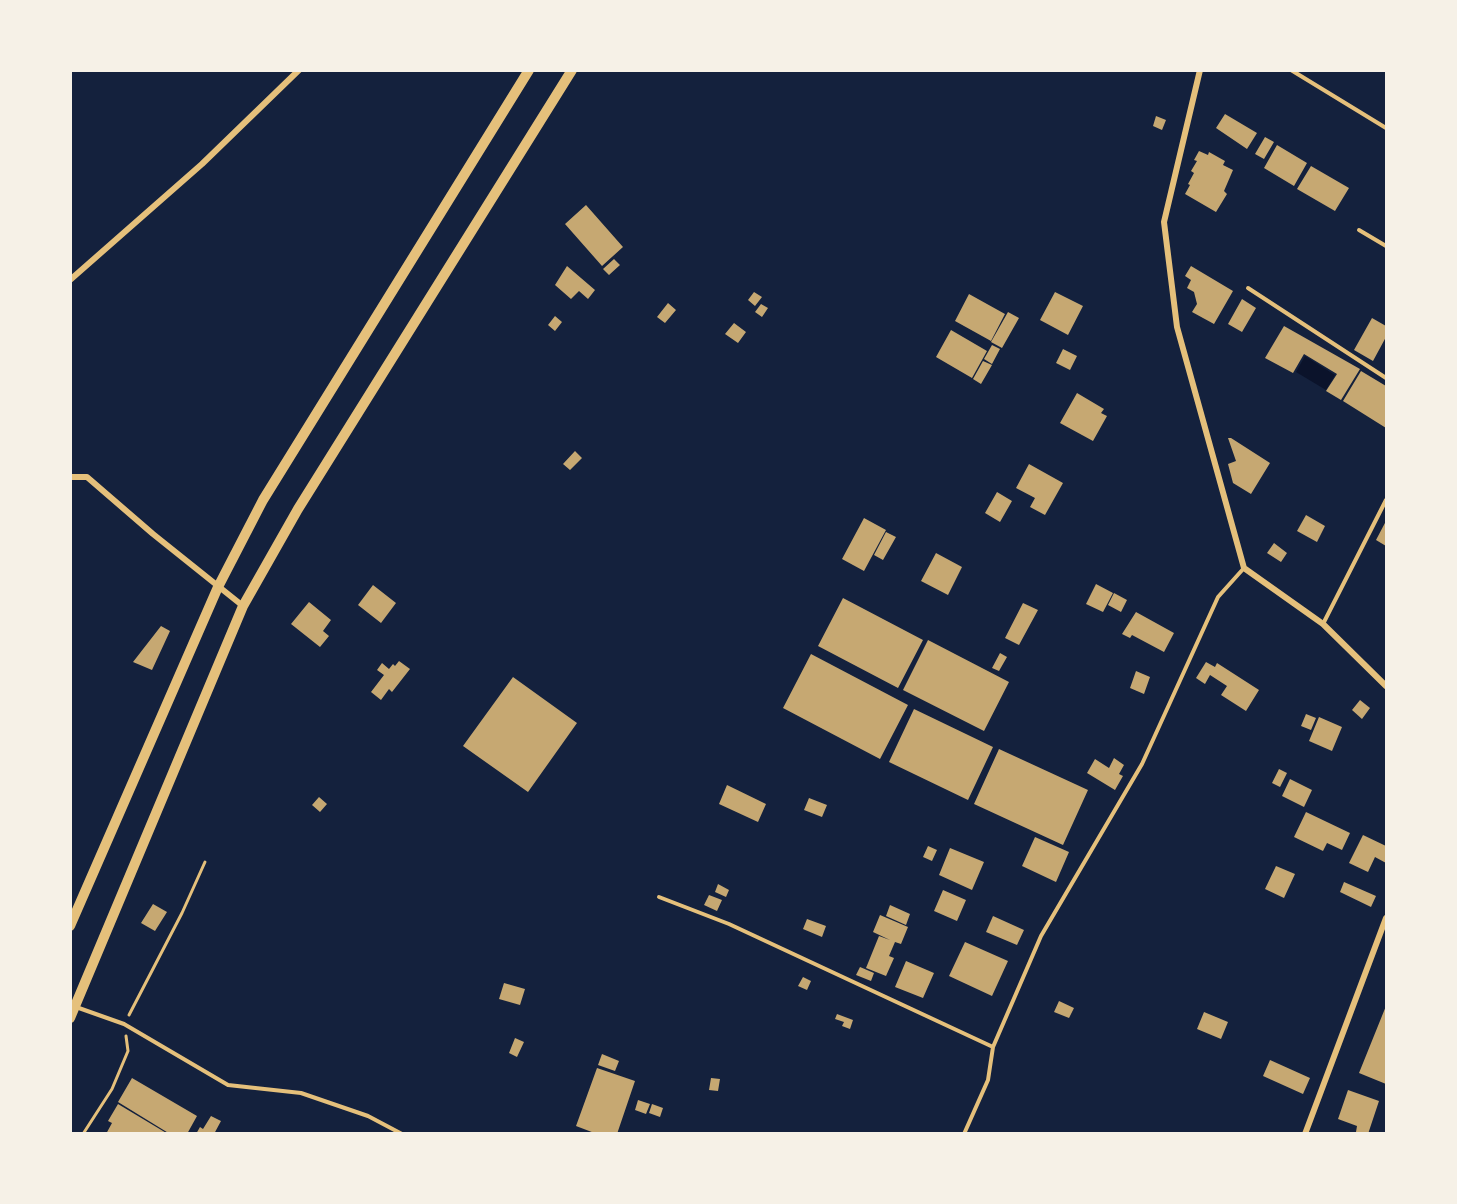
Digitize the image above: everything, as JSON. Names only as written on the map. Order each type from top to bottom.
[{"type":"main road","points":[[70,926],[218,586],[262,500],[529,70]]},
{"type":"main road","points":[[70,1018],[243,606],[298,509],[572,70]]},
{"type":"street","points":[[70,280],[202,164],[299,70]]},
{"type":"street","points":[[1200,70],[1164,222],[1177,327],[1244,568],[1323,624],[1386,686]]},
{"type":"street","points":[[70,477],[87,477],[243,606]]},
{"type":"street","points":[[1305,1134],[1386,918]]},
{"type":"lane","points":[[1291,70],[1386,128]]},
{"type":"lane","points":[[1359,230],[1386,246]]},
{"type":"lane","points":[[1248,288],[1386,378]]},
{"type":"lane","points":[[1323,624],[1386,500]]},
{"type":"lane","points":[[964,1134],[988,1080],[993,1047],[1041,936],[1142,764],[1218,597],[1244,568]]},
{"type":"lane","points":[[659,897],[729,924],[993,1047]]},
{"type":"lane","points":[[75,1006],[124,1024],[228,1085],[301,1093],[368,1116],[402,1134]]},
{"type":"path","points":[[83,1134],[112,1089],[128,1051],[124,1024],[182,913],[205,862]]},
{"type":"water","points":[[1305,356],[1335,375],[1326,390],[1296,372]]},
{"type":"building","points":[[1225,114],[1257,133],[1247,149],[1216,128]]},
{"type":"building","points":[[1156,116],[1166,120],[1162,130],[1153,126]]},
{"type":"building","points":[[1265,137],[1274,142],[1264,159],[1255,154]]},
{"type":"building","points":[[1277,145],[1307,163],[1294,186],[1264,168]]},
{"type":"building","points":[[1199,151],[1208,155],[1209,152],[1225,161],[1223,165],[1233,170],[1224,191],[1227,194],[1216,212],[1185,194],[1194,173],[1191,171],[1197,161],[1194,160]]},
{"type":"building","points":[[1311,166],[1349,188],[1335,211],[1297,189]]},
{"type":"building","points":[[586,205],[623,247],[602,266],[565,224]]},
{"type":"building","points":[[614,259],[620,265],[609,275],[603,269]]},
{"type":"building","points":[[567,266],[595,290],[588,299],[579,291],[571,299],[555,285]]},
{"type":"building","points":[[1191,266],[1233,291],[1214,324],[1192,312],[1197,304],[1194,292],[1187,288],[1191,280],[1185,276]]},
{"type":"building","points":[[754,292],[762,297],[755,306],[748,300]]},
{"type":"building","points":[[1055,292],[1083,306],[1068,335],[1040,320]]},
{"type":"building","points":[[969,294],[1005,314],[991,341],[955,321]]},
{"type":"building","points":[[1242,299],[1256,308],[1242,332],[1228,324]]},
{"type":"building","points":[[668,303],[676,310],[665,323],[657,317]]},
{"type":"building","points":[[761,304],[768,308],[762,317],[755,312]]},
{"type":"building","points":[[1008,312],[1019,318],[1002,348],[991,342]]},
{"type":"building","points":[[555,316],[562,322],[555,331],[548,325]]},
{"type":"building","points":[[1372,318],[1386,326],[1386,337],[1373,361],[1354,350]]},
{"type":"building","points":[[734,323],[746,332],[738,343],[725,334]]},
{"type":"building","points":[[1284,326],[1360,369],[1341,400],[1326,391],[1337,374],[1304,354],[1293,373],[1265,358]]},
{"type":"building","points":[[951,330],[987,351],[972,378],[936,357]]},
{"type":"building","points":[[992,345],[1000,349],[992,364],[984,359]]},
{"type":"building","points":[[1063,349],[1077,356],[1070,370],[1056,363]]},
{"type":"building","points":[[983,361],[992,365],[981,384],[973,379]]},
{"type":"building","points":[[1361,371],[1386,386],[1386,428],[1343,401]]},
{"type":"building","points":[[1077,393],[1104,409],[1101,413],[1107,416],[1093,441],[1060,423]]},
{"type":"building","points":[[1228,438],[1270,463],[1251,494],[1233,483],[1228,464],[1236,461]]},
{"type":"building","points":[[575,451],[582,458],[570,470],[563,464]]},
{"type":"building","points":[[1029,464],[1063,483],[1045,515],[1030,507],[1035,498],[1016,488]]},
{"type":"building","points":[[997,492],[1012,501],[1000,522],[985,513]]},
{"type":"building","points":[[1306,515],[1325,526],[1317,542],[1297,531]]},
{"type":"building","points":[[864,518],[886,530],[864,571],[842,559]]},
{"type":"building","points":[[1386,521],[1386,546],[1376,540]]},
{"type":"building","points":[[886,532],[896,537],[883,560],[874,555]]},
{"type":"building","points":[[1274,543],[1287,553],[1281,562],[1267,553]]},
{"type":"building","points":[[936,553],[962,567],[948,595],[921,581]]},
{"type":"building","points":[[1096,584],[1113,593],[1103,612],[1086,604]]},
{"type":"building","points":[[373,585],[396,603],[381,623],[358,605]]},
{"type":"building","points":[[1114,593],[1127,600],[1121,612],[1108,605]]},
{"type":"building","points":[[843,598],[923,640],[898,688],[818,646]]},
{"type":"building","points":[[309,602],[331,620],[323,631],[329,636],[320,647],[291,624]]},
{"type":"building","points":[[1023,603],[1038,610],[1019,645],[1005,638]]},
{"type":"building","points":[[1136,612],[1174,633],[1164,652],[1132,635],[1130,638],[1122,634]]},
{"type":"building","points":[[161,626],[170,631],[152,670],[133,662]]},
{"type":"building","points":[[928,640],[1009,682],[984,731],[903,690]]},
{"type":"building","points":[[1000,653],[1007,657],[999,671],[992,668]]},
{"type":"building","points":[[811,654],[908,705],[880,759],[783,708]]},
{"type":"building","points":[[399,661],[410,669],[392,692],[389,689],[381,700],[371,692],[384,675],[377,670],[382,663],[389,669]]},
{"type":"building","points":[[1206,662],[1215,667],[1217,663],[1259,690],[1246,711],[1221,695],[1227,686],[1210,675],[1205,684],[1196,678]]},
{"type":"building","points":[[1136,671],[1150,677],[1144,694],[1130,688]]},
{"type":"building","points":[[513,677],[577,723],[528,792],[463,746]]},
{"type":"building","points":[[1360,700],[1370,708],[1362,719],[1352,710]]},
{"type":"building","points":[[914,709],[993,747],[968,800],[889,762]]},
{"type":"building","points":[[1306,714],[1316,718],[1311,730],[1301,726]]},
{"type":"building","points":[[1319,717],[1342,727],[1332,751],[1309,741]]},
{"type":"building","points":[[999,749],[1088,790],[1063,845],[974,804]]},
{"type":"building","points":[[1114,758],[1124,765],[1119,774],[1123,776],[1115,790],[1087,773],[1095,759],[1109,768]]},
{"type":"building","points":[[1279,769],[1287,773],[1280,787],[1272,783]]},
{"type":"building","points":[[1290,779],[1312,790],[1304,807],[1282,796]]},
{"type":"building","points":[[727,785],[766,804],[758,822],[719,804]]},
{"type":"building","points":[[319,797],[327,804],[320,812],[312,805]]},
{"type":"building","points":[[809,798],[827,805],[822,817],[804,810]]},
{"type":"building","points":[[1306,812],[1350,833],[1342,850],[1327,843],[1323,851],[1294,837]]},
{"type":"building","points":[[1363,835],[1386,846],[1386,863],[1375,857],[1368,872],[1349,863]]},
{"type":"building","points":[[1035,837],[1069,852],[1056,882],[1022,866]]},
{"type":"building","points":[[928,846],[937,850],[932,861],[923,857]]},
{"type":"building","points":[[950,848],[984,862],[972,890],[939,875]]},
{"type":"building","points":[[1276,866],[1295,874],[1284,898],[1265,889]]},
{"type":"building","points":[[1344,882],[1376,896],[1371,907],[1340,892]]},
{"type":"building","points":[[718,884],[729,890],[726,897],[715,892]]},
{"type":"building","points":[[943,890],[966,900],[957,921],[934,911]]},
{"type":"building","points":[[709,895],[722,900],[717,911],[704,905]]},
{"type":"building","points":[[153,904],[167,912],[155,931],[141,923]]},
{"type":"building","points":[[890,905],[910,914],[906,925],[886,916]]},
{"type":"building","points":[[880,915],[908,927],[901,944],[895,942],[889,956],[894,958],[886,976],[866,968],[879,936],[890,940],[873,932]]},
{"type":"building","points":[[993,916],[1024,930],[1017,945],[986,932]]},
{"type":"building","points":[[807,919],[826,926],[822,937],[803,929]]},
{"type":"building","points":[[965,942],[1008,961],[992,996],[949,976]]},
{"type":"building","points":[[906,961],[934,973],[923,998],[895,987]]},
{"type":"building","points":[[860,967],[874,973],[871,981],[856,975]]},
{"type":"building","points":[[803,977],[811,981],[807,990],[798,986]]},
{"type":"building","points":[[504,983],[525,989],[520,1005],[499,999]]},
{"type":"building","points":[[1059,1001],[1074,1008],[1069,1018],[1054,1012]]},
{"type":"building","points":[[1386,1006],[1386,1084],[1359,1073]]},
{"type":"building","points":[[1204,1012],[1228,1022],[1221,1039],[1197,1029]]},
{"type":"building","points":[[837,1014],[853,1020],[850,1029],[842,1026],[844,1022],[835,1019]]},
{"type":"building","points":[[515,1038],[524,1042],[517,1057],[509,1053]]},
{"type":"building","points":[[602,1054],[619,1061],[615,1071],[598,1065]]},
{"type":"building","points":[[1270,1060],[1310,1078],[1303,1094],[1263,1076]]},
{"type":"building","points":[[597,1068],[635,1081],[617,1134],[597,1134],[576,1126]]},
{"type":"building","points":[[132,1078],[197,1116],[187,1134],[170,1134],[118,1102]]},
{"type":"building","points":[[711,1078],[720,1079],[718,1091],[709,1090]]},
{"type":"building","points":[[1348,1090],[1379,1101],[1368,1134],[1356,1132],[1357,1126],[1338,1119]]},
{"type":"building","points":[[638,1100],[650,1104],[646,1114],[635,1110]]},
{"type":"building","points":[[118,1104],[168,1134],[106,1134],[112,1123],[108,1121]]},
{"type":"building","points":[[652,1104],[663,1108],[660,1117],[649,1113]]},
{"type":"building","points":[[211,1116],[221,1121],[214,1134],[196,1134],[200,1127],[203,1129]]}]
